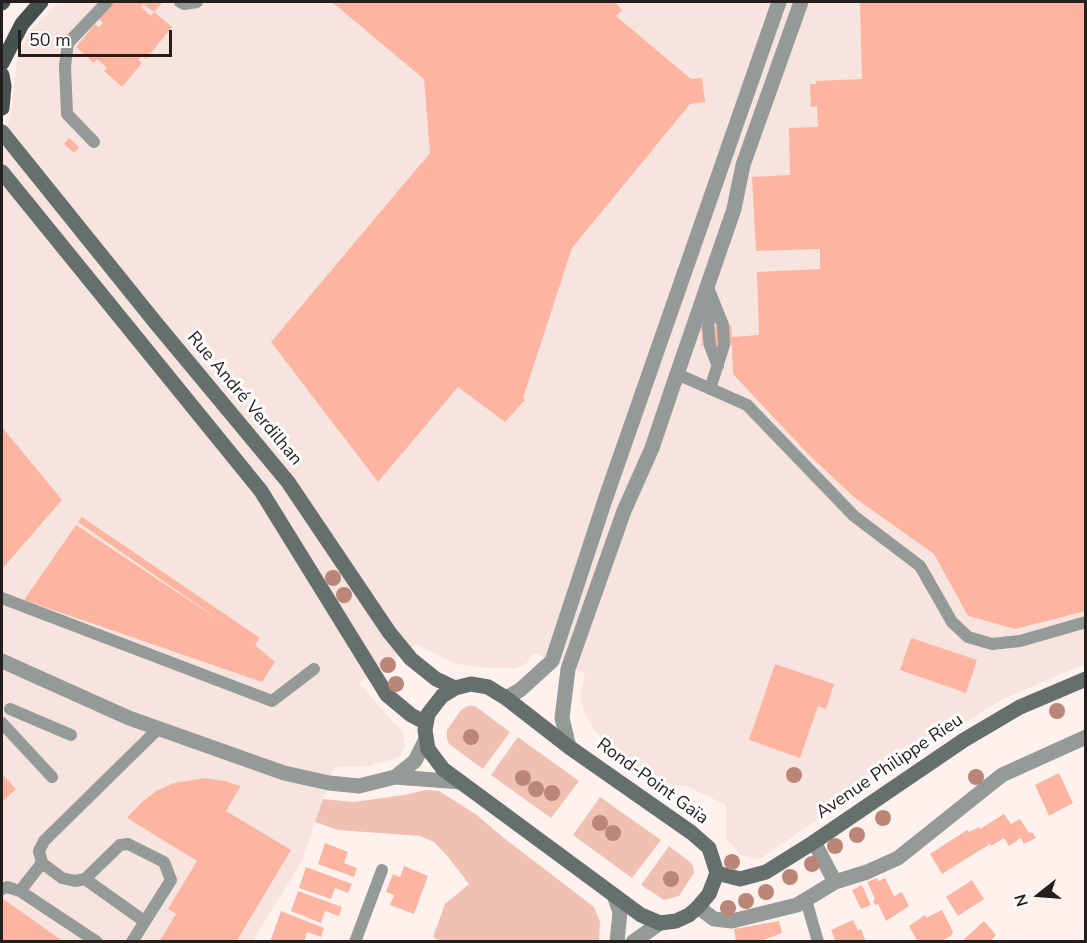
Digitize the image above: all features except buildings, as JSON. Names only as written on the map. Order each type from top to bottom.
[{"type":"main road","points":[[2,63],[22,24],[41,2]]},
{"type":"main road","points":[[2,75],[4,86],[2,108]]},
{"type":"street","points":[[506,698],[520,690],[552,661],[605,500],[778,2]]},
{"type":"street","points":[[569,747],[562,718],[568,669],[624,512],[652,448],[734,209],[743,165],[801,2]]},
{"type":"street","name":"Rue André Verdilhan","points":[[2,132],[288,482],[388,632],[411,659],[436,679],[455,688]]},
{"type":"street","points":[[2,172],[261,491],[387,695],[411,715],[426,723]]},
{"type":"street","points":[[2,661],[158,730],[284,773],[329,783],[359,786],[395,777],[461,782]]},
{"type":"street","name":"Avenue Philippe Rieu","points":[[717,873],[740,879],[766,872],[964,740],[1020,707],[1086,680]]},
{"type":"street","name":"Rond-Point Gaïa","points":[[455,688],[471,684],[488,687],[506,698],[569,747],[692,832],[709,848],[717,873]]},
{"type":"street","points":[[455,688],[442,696],[428,714],[426,739],[428,749],[434,759],[443,769],[641,915],[660,923]]},
{"type":"street","points":[[698,906],[714,919],[732,921],[797,905],[835,882],[867,872],[898,858],[1002,775],[1086,736]]},
{"type":"street","points":[[395,777],[416,761],[426,739]]},
{"type":"street","points":[[814,842],[835,882]]},
{"type":"street","points":[[633,942],[660,923],[676,921],[689,915],[709,894],[717,873]]},
{"type":"street","points":[[614,895],[620,912],[617,942]]},
{"type":"lane","points":[[94,142],[67,114],[65,66],[69,43],[107,2]]},
{"type":"lane","points":[[180,2],[184,4],[197,2]]},
{"type":"lane","points":[[707,285],[714,304],[717,366],[710,389]]},
{"type":"lane","points":[[677,374],[747,405],[854,516],[920,566],[952,622],[968,637],[992,644],[1020,641],[1086,622]]},
{"type":"lane","points":[[2,598],[272,701],[314,669]]},
{"type":"lane","points":[[4,711],[71,735]]},
{"type":"lane","points":[[2,723],[52,777]]},
{"type":"lane","points":[[132,942],[171,880],[164,862],[128,844],[120,845],[85,879],[75,881],[62,878],[42,863],[39,851],[44,841],[158,730]]},
{"type":"lane","points":[[20,891],[42,863]]},
{"type":"lane","points":[[355,942],[382,870]]},
{"type":"lane","points":[[85,879],[144,921]]},
{"type":"lane","points":[[2,889],[7,887],[20,891],[97,942]]},
{"type":"lane","points":[[806,900],[818,942]]},
{"type":"shaded area","points":[[59,2],[1085,2],[1085,664],[1003,699],[896,766],[760,859],[740,855],[726,838],[726,805],[684,785],[672,786],[627,759],[596,733],[584,712],[580,696],[585,674],[534,653],[526,664],[515,668],[456,664],[416,644],[359,683],[403,733],[405,748],[398,758],[367,766],[334,767],[302,861],[253,941],[2,942],[2,135],[6,130],[11,113],[17,61],[28,33]]},
{"type":"shaded area","points":[[468,706],[475,706],[510,732],[483,769],[449,744],[447,738],[447,730],[461,710]]},
{"type":"shaded area","points":[[518,737],[579,781],[551,818],[491,775]]},
{"type":"shaded area","points":[[425,790],[439,791],[477,815],[594,907],[600,922],[599,941],[443,942],[433,937],[445,904],[469,884],[434,842],[420,836],[338,830],[315,822],[323,799],[354,802]]},
{"type":"shaded area","points":[[600,797],[661,840],[632,878],[573,835]]},
{"type":"shaded area","points":[[669,846],[690,862],[694,873],[679,896],[664,900],[641,885]]}]
